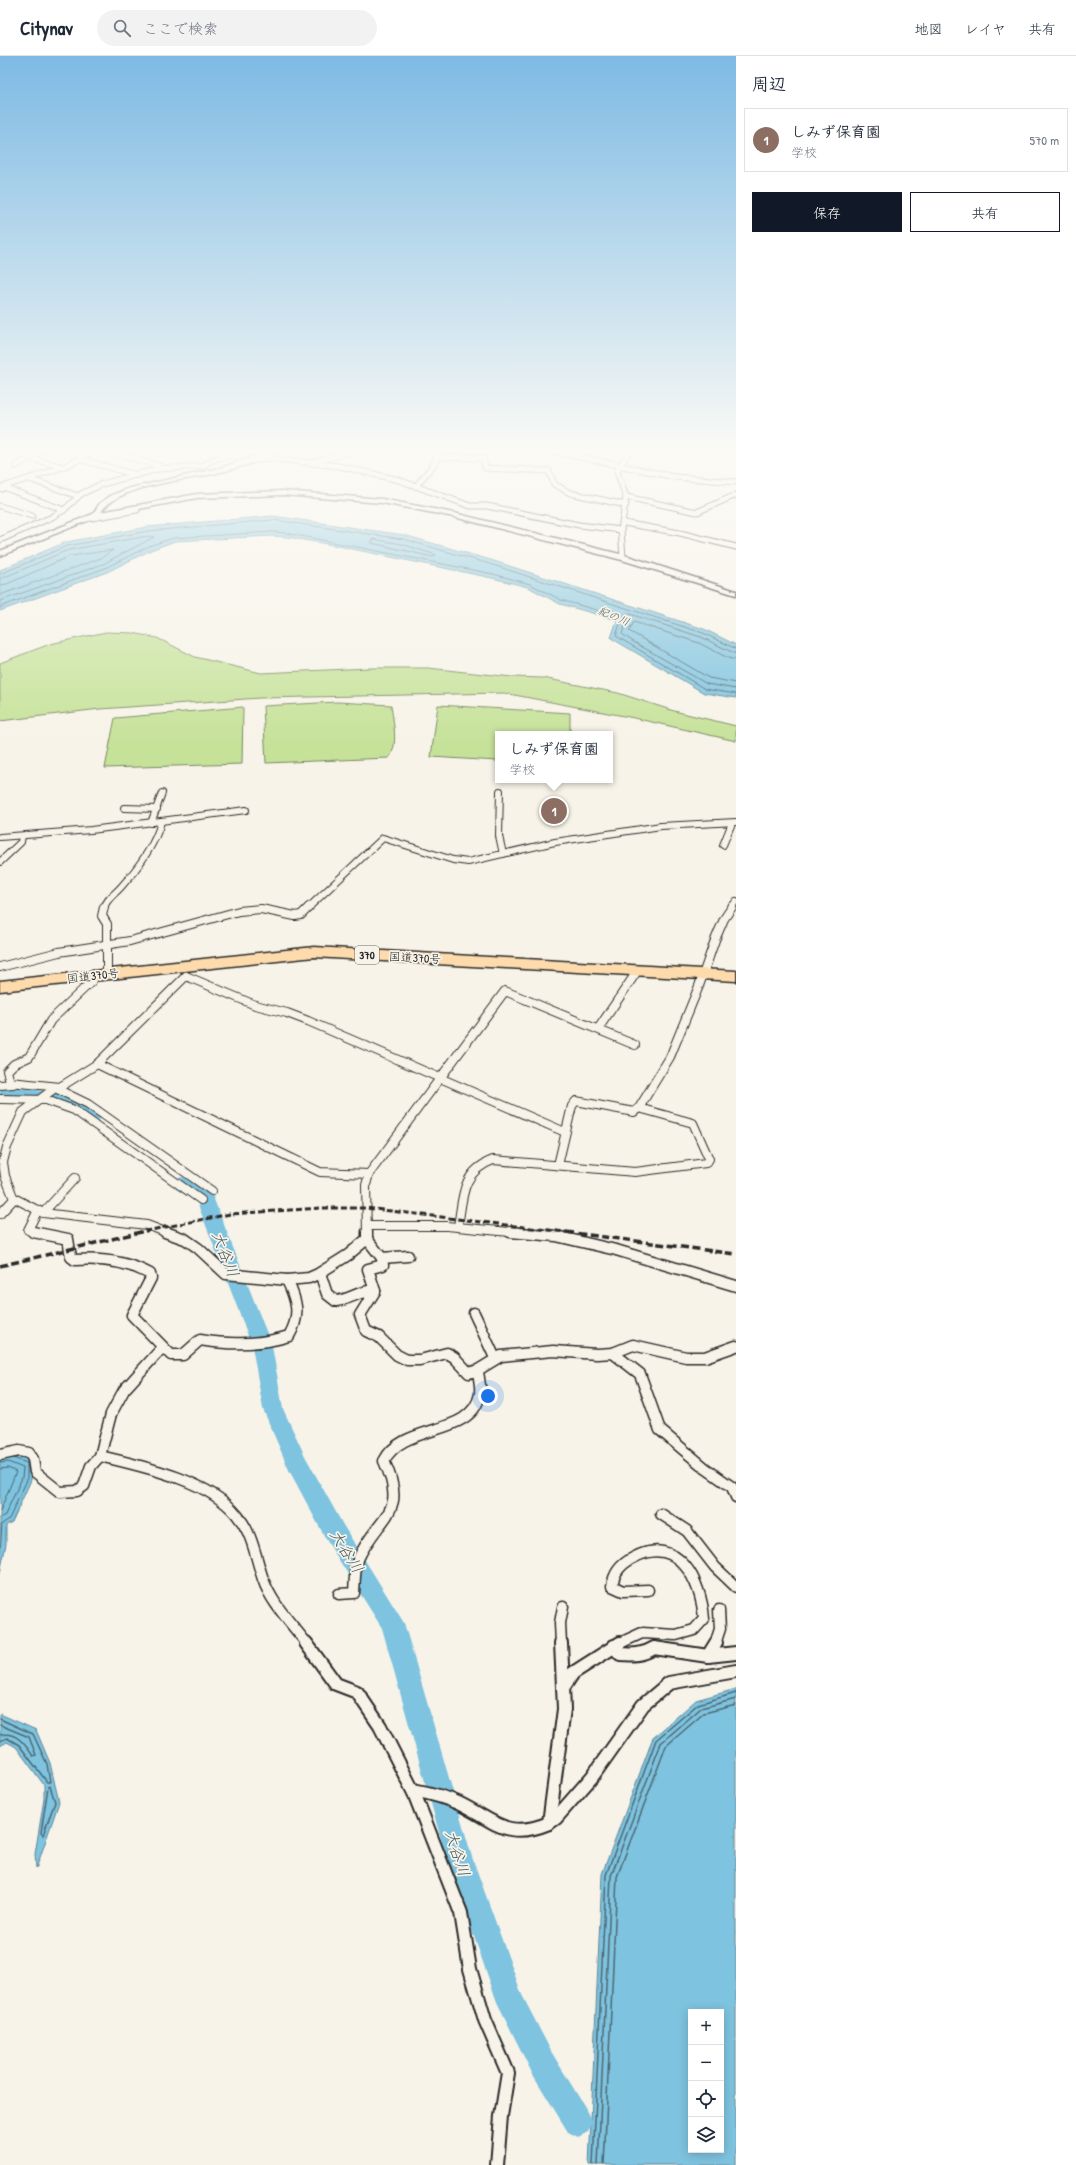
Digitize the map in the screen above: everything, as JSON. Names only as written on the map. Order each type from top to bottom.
[{"type":"highway","name":"国道370号","points":[[0,986],[106,974],[185,971],[314,952],[736,976]]},
{"type":"street","points":[[0,554],[13,548]]},
{"type":"street","points":[[588,548],[623,557],[736,593]]},
{"type":"street","points":[[622,548],[623,557]]},
{"type":"street","points":[[500,791],[499,836],[503,854]]},
{"type":"street","points":[[151,823],[162,793]]},
{"type":"street","points":[[124,808],[157,809]]},
{"type":"street","points":[[0,837],[161,822],[246,810]]},
{"type":"street","points":[[106,974],[107,924],[102,916],[106,901],[121,887],[156,838],[161,822]]},
{"type":"street","points":[[0,967],[59,952],[130,941],[249,910],[278,911],[295,916],[301,914],[383,838],[460,862],[555,842],[661,826],[734,822],[723,845]]},
{"type":"street","points":[[0,862],[21,842],[22,836]]},
{"type":"street","points":[[558,1165],[572,1106],[576,1101],[634,1112],[639,1108],[670,1057],[724,919],[736,901]]},
{"type":"street","points":[[598,1029],[638,970]]},
{"type":"street","points":[[367,1239],[320,1273],[308,1278],[287,1280],[226,1274],[198,1248],[185,1239],[147,1225],[40,1212],[14,1198],[5,1176],[2,1162],[23,1112],[54,1089],[97,1064],[185,971],[255,1005],[287,1013],[308,1021],[565,1132]]},
{"type":"street","points":[[13,1084],[7,1076],[7,1071],[14,1064],[29,1058],[51,1020],[92,981],[92,976]]},
{"type":"street","points":[[636,1045],[505,991],[369,1174],[366,1185],[368,1226],[367,1239],[382,1258],[383,1266],[368,1269],[375,1291],[360,1315],[366,1331],[379,1337],[397,1355],[407,1360],[420,1360],[447,1353],[454,1357],[469,1373],[478,1372],[495,1358],[553,1351],[597,1354],[613,1353],[633,1345],[686,1357],[705,1357],[736,1346]]},
{"type":"street","points":[[97,1064],[320,1172],[369,1174]]},
{"type":"street","points":[[0,1085],[13,1084],[54,1089],[88,1104],[212,1191]]},
{"type":"street","points":[[0,1099],[42,1098],[74,1110],[201,1200]]},
{"type":"street","points":[[458,1228],[469,1177],[476,1168],[493,1160],[635,1172],[706,1163],[709,1159],[693,1123],[639,1108]]},
{"type":"street","points":[[75,1178],[40,1212],[28,1230],[41,1235],[68,1239],[71,1257],[75,1260],[98,1257],[113,1260],[150,1274],[151,1278],[132,1316],[162,1348],[171,1355],[183,1355],[200,1340],[220,1344],[236,1344],[277,1340],[289,1336],[299,1317],[295,1298],[287,1280]]},
{"type":"street","points":[[0,1214],[14,1198]]},
{"type":"street","points":[[368,1226],[458,1228],[556,1236],[616,1250],[736,1286]]},
{"type":"street","points":[[382,1258],[408,1256]]},
{"type":"street","points":[[320,1273],[325,1293],[331,1299],[338,1301],[370,1290],[375,1291]]},
{"type":"street","points":[[474,1313],[495,1358]]},
{"type":"street","points":[[0,1455],[19,1451],[29,1453],[33,1459],[35,1472],[60,1492],[77,1491],[84,1486],[91,1466],[100,1456],[111,1414],[124,1390],[162,1348]]},
{"type":"street","points":[[613,1353],[640,1374],[660,1430],[705,1468],[732,1487],[736,1497]]},
{"type":"street","points":[[339,1594],[354,1593],[358,1558],[384,1522],[392,1507],[396,1494],[384,1461],[391,1450],[404,1441],[455,1424],[465,1417],[475,1406],[481,1394],[482,1386],[478,1372]]},
{"type":"street","points":[[100,1456],[134,1464],[193,1484],[222,1499],[237,1514],[247,1529],[258,1556],[263,1579],[272,1597],[336,1684],[357,1692],[380,1726],[412,1790],[461,1913],[470,1970],[478,1998],[485,2020],[508,2073],[501,2116],[498,2165]]},
{"type":"street","points":[[661,1514],[687,1531],[715,1567],[736,1587]]},
{"type":"street","points":[[563,1688],[573,1673],[614,1646],[642,1633],[676,1635],[694,1630],[704,1619],[704,1604],[699,1586],[691,1572],[683,1562],[658,1550],[646,1551],[632,1557],[620,1566],[612,1577],[612,1586],[623,1591],[648,1590]]},
{"type":"street","points":[[549,1823],[564,1709],[560,1624],[563,1607]]},
{"type":"street","points":[[708,1656],[720,1639],[722,1625],[719,1610]]},
{"type":"street","points":[[614,1646],[620,1654],[630,1656],[645,1654],[654,1648],[681,1650],[708,1656],[736,1653]]},
{"type":"street","points":[[412,1790],[446,1797],[497,1826],[509,1830],[529,1832],[549,1823],[556,1818],[592,1777],[643,1705],[669,1683],[736,1671]]},
{"type":"green space","points":[[106,632],[133,633],[157,638],[195,657],[261,673],[370,668],[428,668],[512,677],[543,678],[618,693],[674,711],[736,726],[736,741],[634,718],[504,693],[260,698],[100,709],[0,721],[0,663],[50,644]]},
{"type":"green space","points":[[337,702],[391,705],[395,740],[392,753],[389,758],[266,763],[263,706]]},
{"type":"green space","points":[[438,705],[570,713],[570,731],[495,731],[495,761],[431,757]]},
{"type":"green space","points":[[243,707],[242,764],[105,768],[115,718]]},
{"type":"water","points":[[51,548],[155,548],[107,572],[0,611],[0,570]]},
{"type":"water","name":"紀の川","points":[[349,548],[450,548],[494,561],[704,629],[736,645],[736,698],[704,693],[611,638],[617,620],[560,604],[528,587]]},
{"type":"water","points":[[8,1453],[32,1460],[31,1480],[12,1522],[6,1525],[6,1544],[0,1573],[0,1454]]},
{"type":"water","points":[[736,1689],[736,2165],[589,2165],[602,1874],[653,1738],[696,1700]]},
{"type":"water","points":[[0,1714],[36,1730],[50,1763],[59,1802],[36,1869],[35,1854],[44,1799],[44,1785],[16,1747],[7,1742],[0,1746]]},
{"type":"waterway","name":"大谷川","points":[[0,1092],[63,1099],[91,1118]]},
{"type":"waterway","name":"大谷川","points":[[182,1184],[204,1197],[262,1346],[273,1409],[297,1463],[335,1533],[392,1623],[459,1857],[511,2002],[542,2063],[578,2122]]},
{"type":"railway","points":[[136,1233],[230,1214],[321,1208],[366,1208],[573,1233]]},
{"type":"railway","points":[[0,1266],[141,1232]]},
{"type":"railway","points":[[566,1232],[736,1254]]},
{"type":"place","name":"しみず保育園","points":[[554,811]]}]
